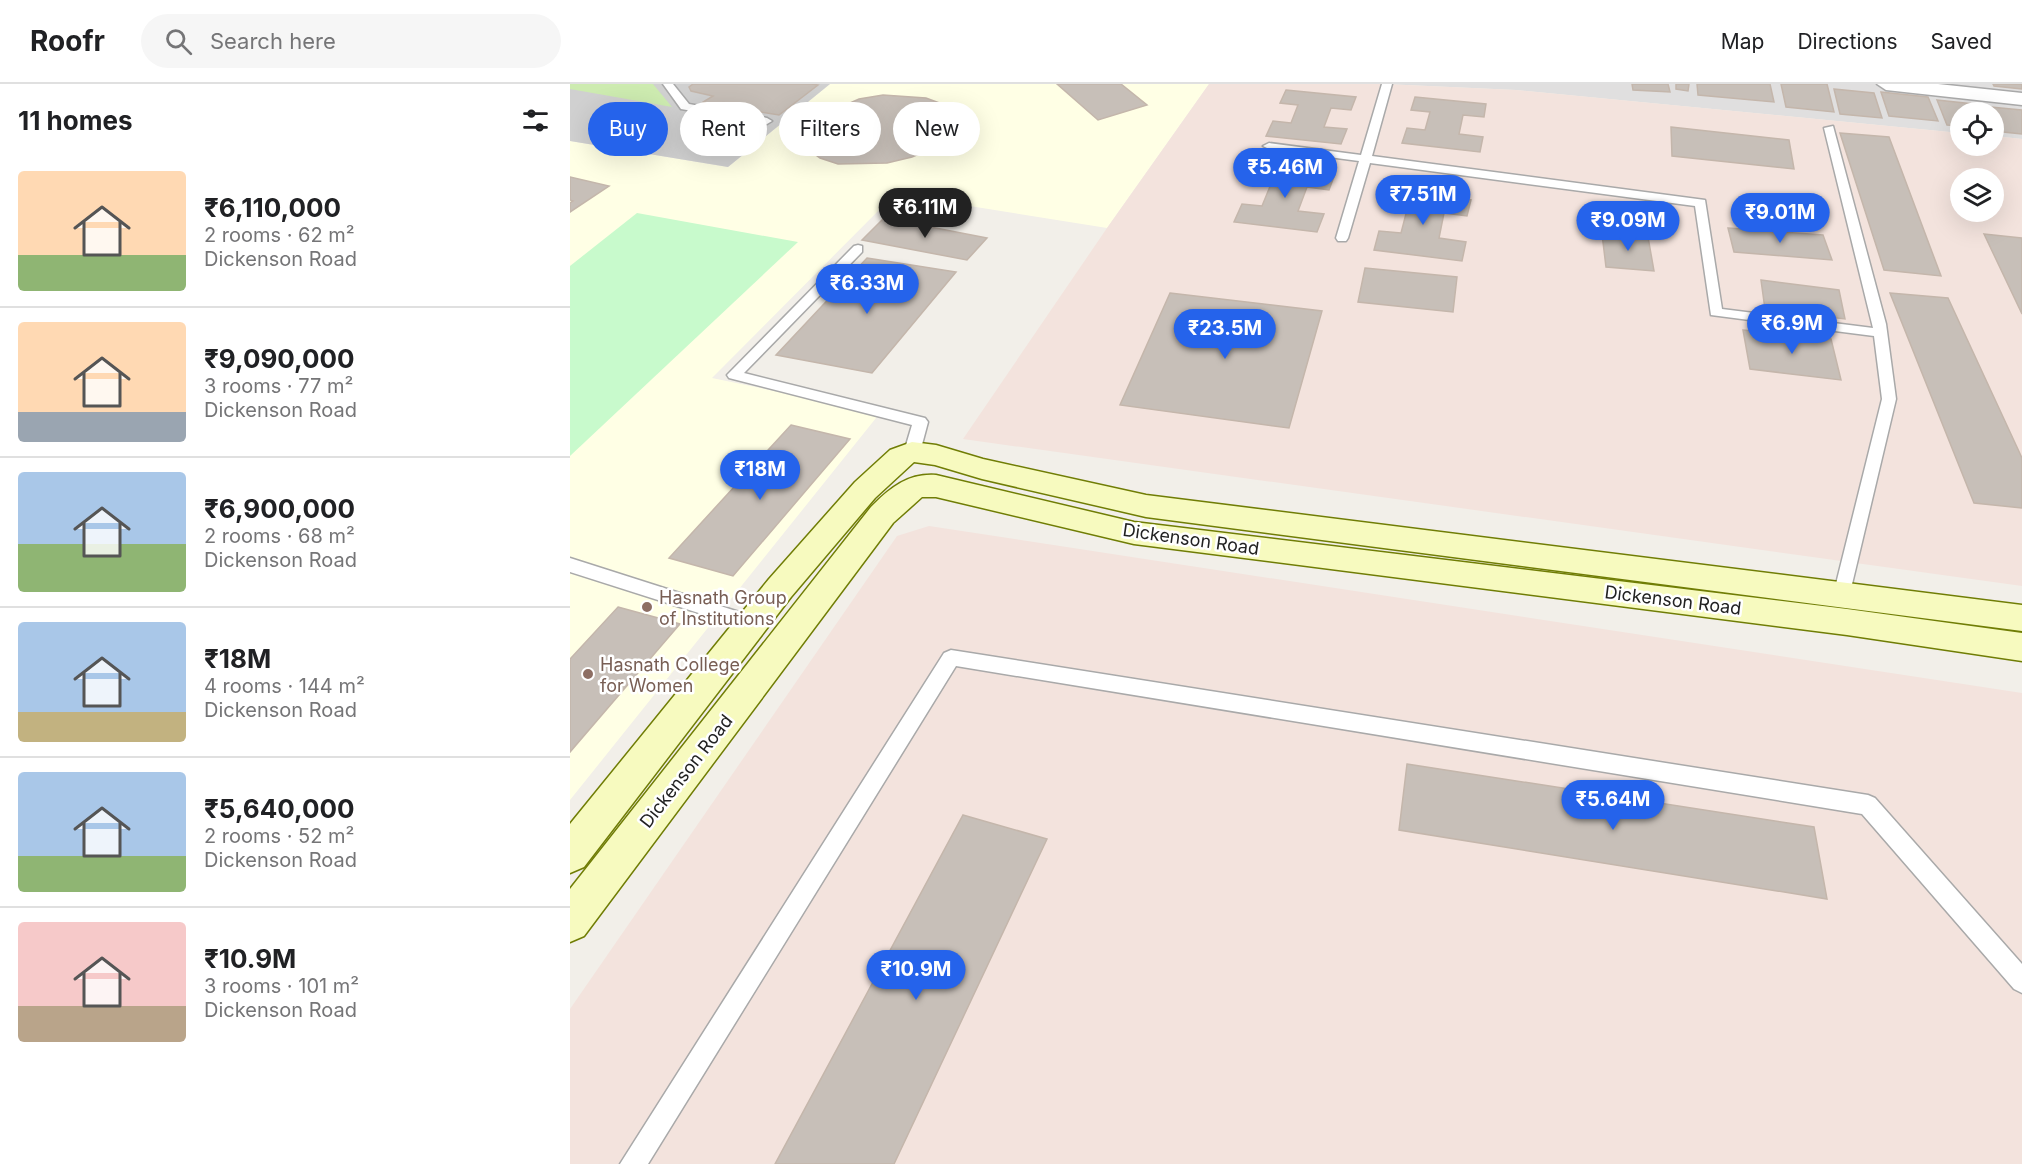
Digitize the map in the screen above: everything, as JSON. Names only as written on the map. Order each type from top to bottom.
[{"type":"main road","name":"Dickenson Road","points":[[912,452],[936,455],[1140,520],[1842,596],[2022,618]]},
{"type":"main road","points":[[570,854],[780,588],[865,490],[900,457],[912,452]]},
{"type":"main road","name":"Dickenson Road","points":[[570,922],[882,515],[899,496],[911,487],[936,486],[1140,520],[2022,647]]},
{"type":"main road","points":[[780,588],[817,600]]},
{"type":"street","points":[[1886,84],[2022,99]]},
{"type":"lane","points":[[668,84],[681,102]]},
{"type":"lane","points":[[1342,238],[1387,84]]},
{"type":"lane","points":[[1829,128],[1881,333],[1889,399],[1842,596]]},
{"type":"lane","points":[[1269,146],[1701,203],[1716,312],[1881,333]]},
{"type":"lane","points":[[858,249],[734,375],[920,422],[912,452]]},
{"type":"lane","points":[[570,566],[752,623]]},
{"type":"lane","points":[[633,1164],[951,658],[1868,805],[2022,981]]},
{"type":"shaded area","points":[[570,84],[830,84],[808,102],[779,102],[779,126],[767,135],[767,102],[680,102],[680,156],[742,156],[728,167],[661,156],[668,156],[668,102],[588,102],[588,144],[570,141]]},
{"type":"shaded area","name":"Hasnath Group of Institutions","points":[[830,84],[1209,84],[1107,228],[895,194],[712,378],[880,413],[570,800],[570,141],[588,144],[588,156],[661,156],[728,167],[742,156],[767,156],[767,135],[779,126],[779,156],[881,156],[881,102],[808,102]]},
{"type":"shaded area","points":[[1209,84],[1384,84],[1516,90],[1950,132],[1950,156],[2004,156],[2004,137],[2022,139],[2022,586],[963,439],[1107,228]]},
{"type":"shaded area","points":[[1384,84],[2022,84],[2022,139],[2004,137],[2004,102],[1950,102],[1950,132],[1516,90]]},
{"type":"shaded area","points":[[929,526],[2022,693],[2022,1164],[570,1164],[570,1009],[897,536]]},
{"type":"green space","points":[[570,84],[653,84],[668,102],[644,102],[570,89]]},
{"type":"green space","points":[[637,213],[798,242],[570,456],[570,266]]},
{"type":"building","points":[[693,84],[818,85],[796,102],[779,102],[779,115],[767,113],[767,102],[703,102],[713,96],[691,91],[689,87]]},
{"type":"building","points":[[1057,84],[1121,84],[1147,105],[1098,120]]},
{"type":"building","points":[[1632,84],[1668,84],[1670,92],[1633,90]]},
{"type":"building","points":[[1676,84],[1689,84],[1688,91],[1676,89]]},
{"type":"building","points":[[1697,84],[1770,84],[1774,102],[1698,95]]},
{"type":"building","points":[[1781,84],[1827,84],[1834,112],[1786,107]]},
{"type":"building","points":[[1993,84],[2022,84],[2022,89],[1994,86]]},
{"type":"building","points":[[1834,89],[1874,93],[1882,118],[1840,114]]},
{"type":"building","points":[[1286,90],[1356,97],[1351,110],[1331,108],[1324,127],[1347,129],[1341,144],[1266,136],[1273,121],[1291,123],[1298,105],[1280,103]]},
{"type":"building","points":[[1881,92],[1928,97],[1938,121],[1889,116]]},
{"type":"building","points":[[883,95],[926,98],[937,102],[893,102],[893,156],[914,156],[887,163],[838,164],[817,156],[881,156],[881,102],[852,102]]},
{"type":"building","points":[[1415,97],[1486,104],[1484,117],[1463,115],[1459,134],[1483,137],[1480,152],[1402,143],[1407,128],[1425,130],[1430,112],[1411,110]]},
{"type":"building","points":[[1937,100],[1956,102],[1950,102],[1950,125],[1947,125]]},
{"type":"building","points":[[2004,108],[2022,110],[2022,134],[2004,132]]},
{"type":"building","points":[[1671,127],[1789,140],[1794,169],[1672,156]]},
{"type":"building","points":[[1840,133],[1889,137],[1941,276],[1884,270]]},
{"type":"building","points":[[1258,166],[1335,174],[1329,190],[1307,187],[1298,211],[1324,214],[1317,232],[1234,222],[1242,204],[1262,206],[1271,184],[1250,182]]},
{"type":"building","points":[[570,177],[609,186],[570,212],[570,203],[573,201],[570,200]]},
{"type":"building","points":[[1390,190],[1471,200],[1467,216],[1444,213],[1439,238],[1466,242],[1462,261],[1374,250],[1379,231],[1401,233],[1407,210],[1385,208]]},
{"type":"building","points":[[884,218],[987,238],[967,260],[862,240]]},
{"type":"building","points":[[1728,228],[1823,235],[1832,260],[1734,252]]},
{"type":"building","points":[[1602,234],[1648,237],[1654,271],[1606,267]]},
{"type":"building","points":[[1984,234],[2022,238],[2022,314]]},
{"type":"building","points":[[867,258],[956,272],[872,373],[776,355]]},
{"type":"building","points":[[1365,268],[1457,277],[1453,312],[1358,302]]},
{"type":"building","points":[[1761,280],[1839,290],[1845,319],[1765,309]]},
{"type":"building","points":[[1170,293],[1322,311],[1289,428],[1120,405]]},
{"type":"building","points":[[1890,293],[1948,298],[2022,458],[2022,508],[1974,503]]},
{"type":"building","points":[[1743,330],[1831,339],[1841,380],[1750,369]]},
{"type":"building","points":[[791,425],[850,439],[733,576],[669,558]]},
{"type":"building","points":[[618,607],[680,624],[570,752],[570,659]]},
{"type":"building","points":[[1407,764],[1814,827],[1827,899],[1399,830]]},
{"type":"building","points":[[963,815],[1047,839],[894,1164],[775,1164]]},
{"type":"place","name":"Hasnath Group of Institutions","points":[[647,607]]},
{"type":"place","name":"Hasnath College for Women","points":[[588,674]]}]
